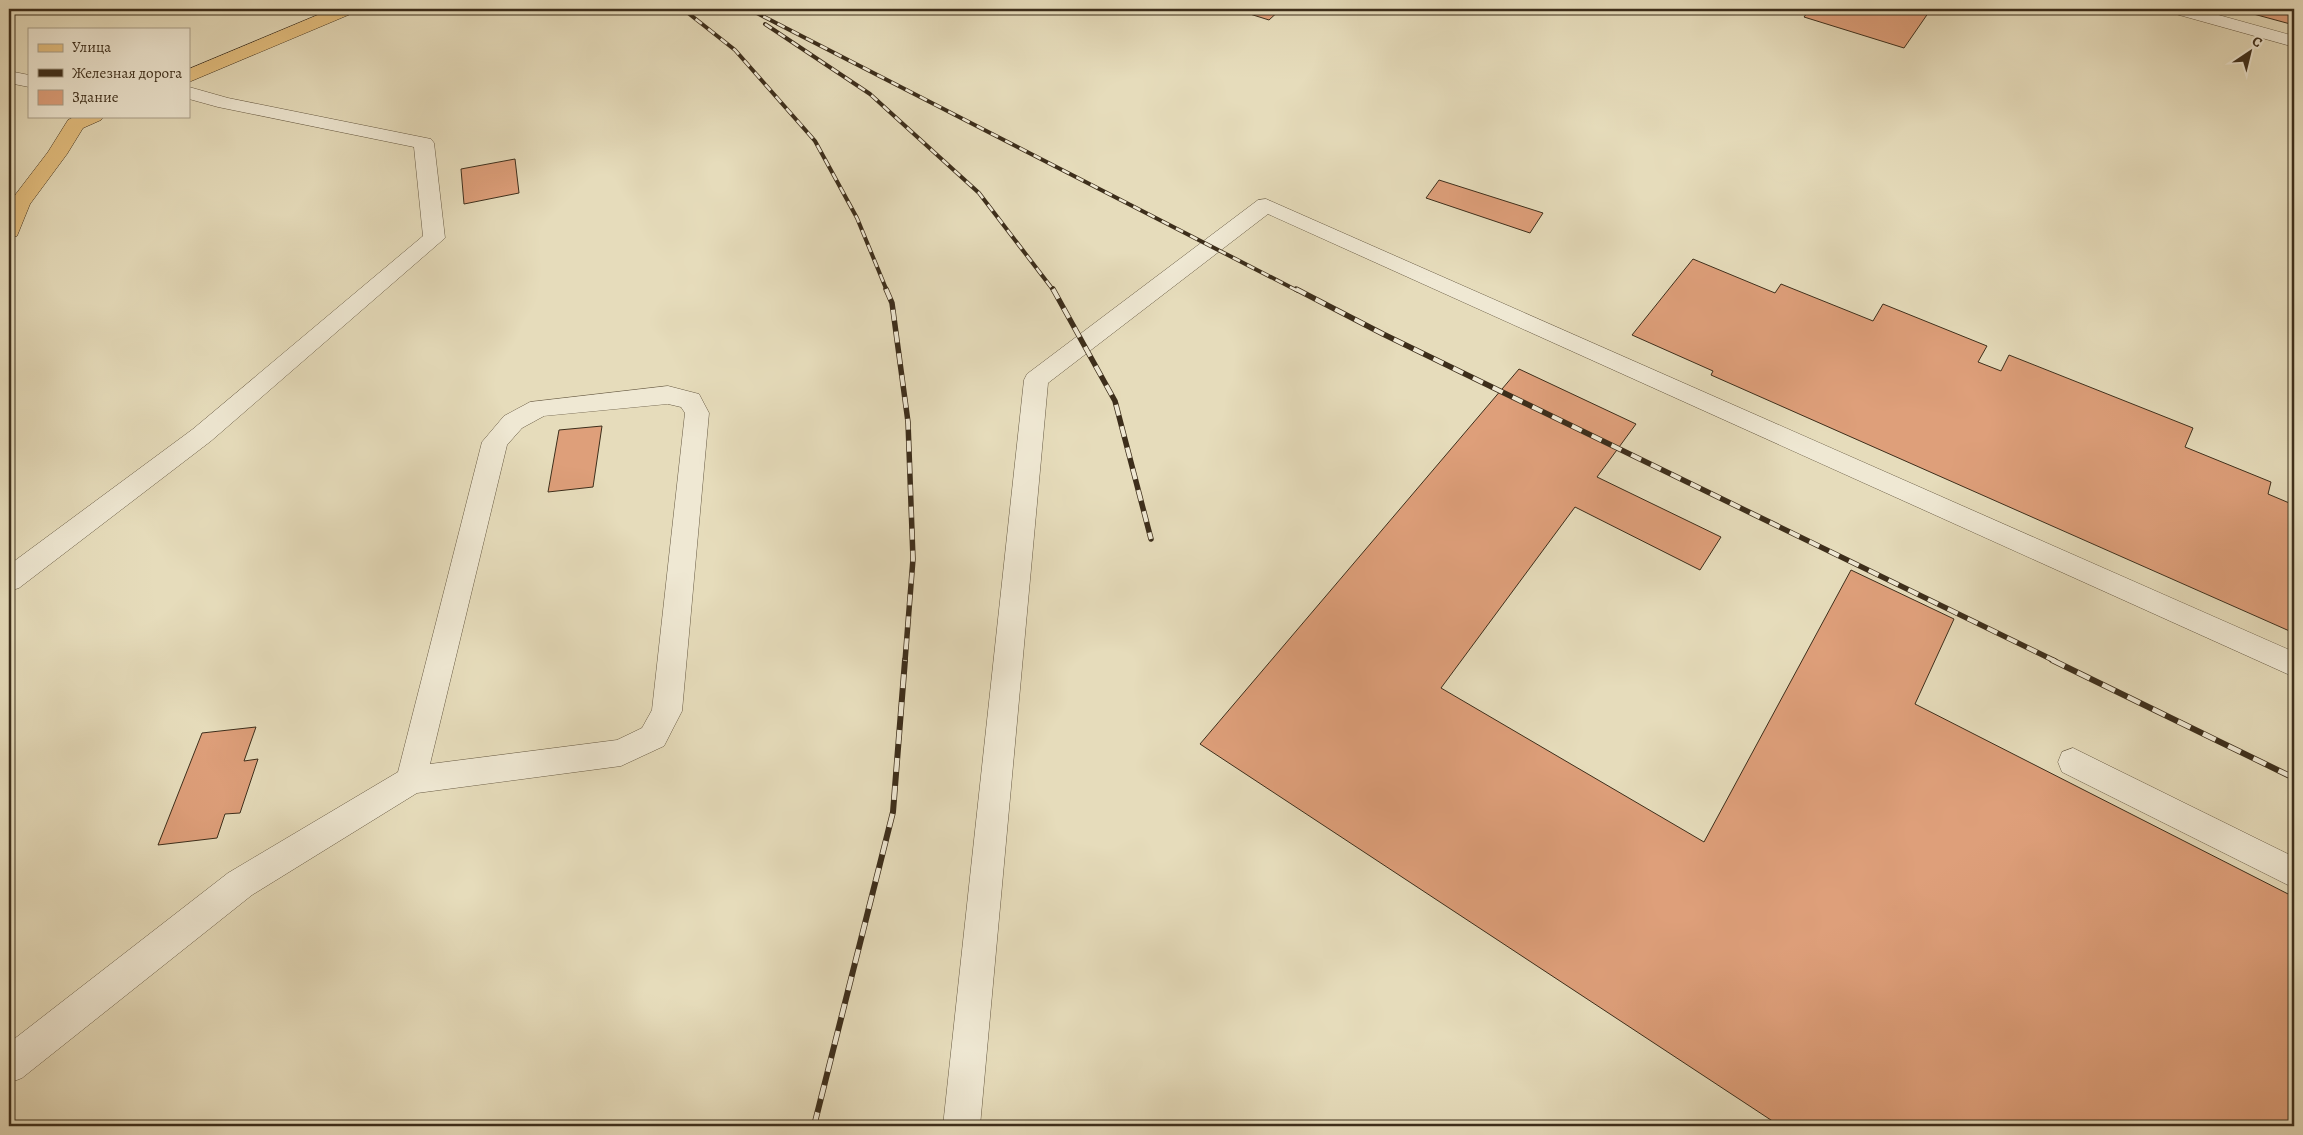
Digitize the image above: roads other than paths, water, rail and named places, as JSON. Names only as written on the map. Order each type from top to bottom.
[{"type":"main road","points":[[190,76],[348,9]]},
{"type":"main road","points":[[9,231],[20,203],[57,154],[73,120]]},
{"type":"street","points":[[2178,9],[2294,42]]},
{"type":"street","points":[[9,77],[28,81]]},
{"type":"street","points":[[9,580],[202,435],[434,238],[424,143],[225,103],[190,93]]},
{"type":"street","points":[[961,1126],[1036,380],[1266,205],[2294,665]]},
{"type":"street","points":[[9,1065],[240,884],[410,780],[621,753],[653,737],[667,711],[697,414],[690,400],[668,395],[539,408],[513,422],[495,442],[410,780]]},
{"type":"street","points":[[2073,762],[2294,873]]},
{"type":"railway","points":[[683,9],[735,50],[815,141],[857,218],[887,291]]},
{"type":"railway","points":[[749,9],[1298,291]]},
{"type":"railway","points":[[765,24],[870,94],[979,193],[1054,291]]},
{"type":"railway","points":[[886,289],[892,303],[908,422],[913,559],[905,661]]},
{"type":"railway","points":[[1053,289],[1115,401],[1151,539]]},
{"type":"railway","points":[[1296,289],[1383,334],[2055,661]]},
{"type":"railway","points":[[814,1126],[893,812],[905,660]]},
{"type":"railway","points":[[2052,660],[2294,778]]}]
